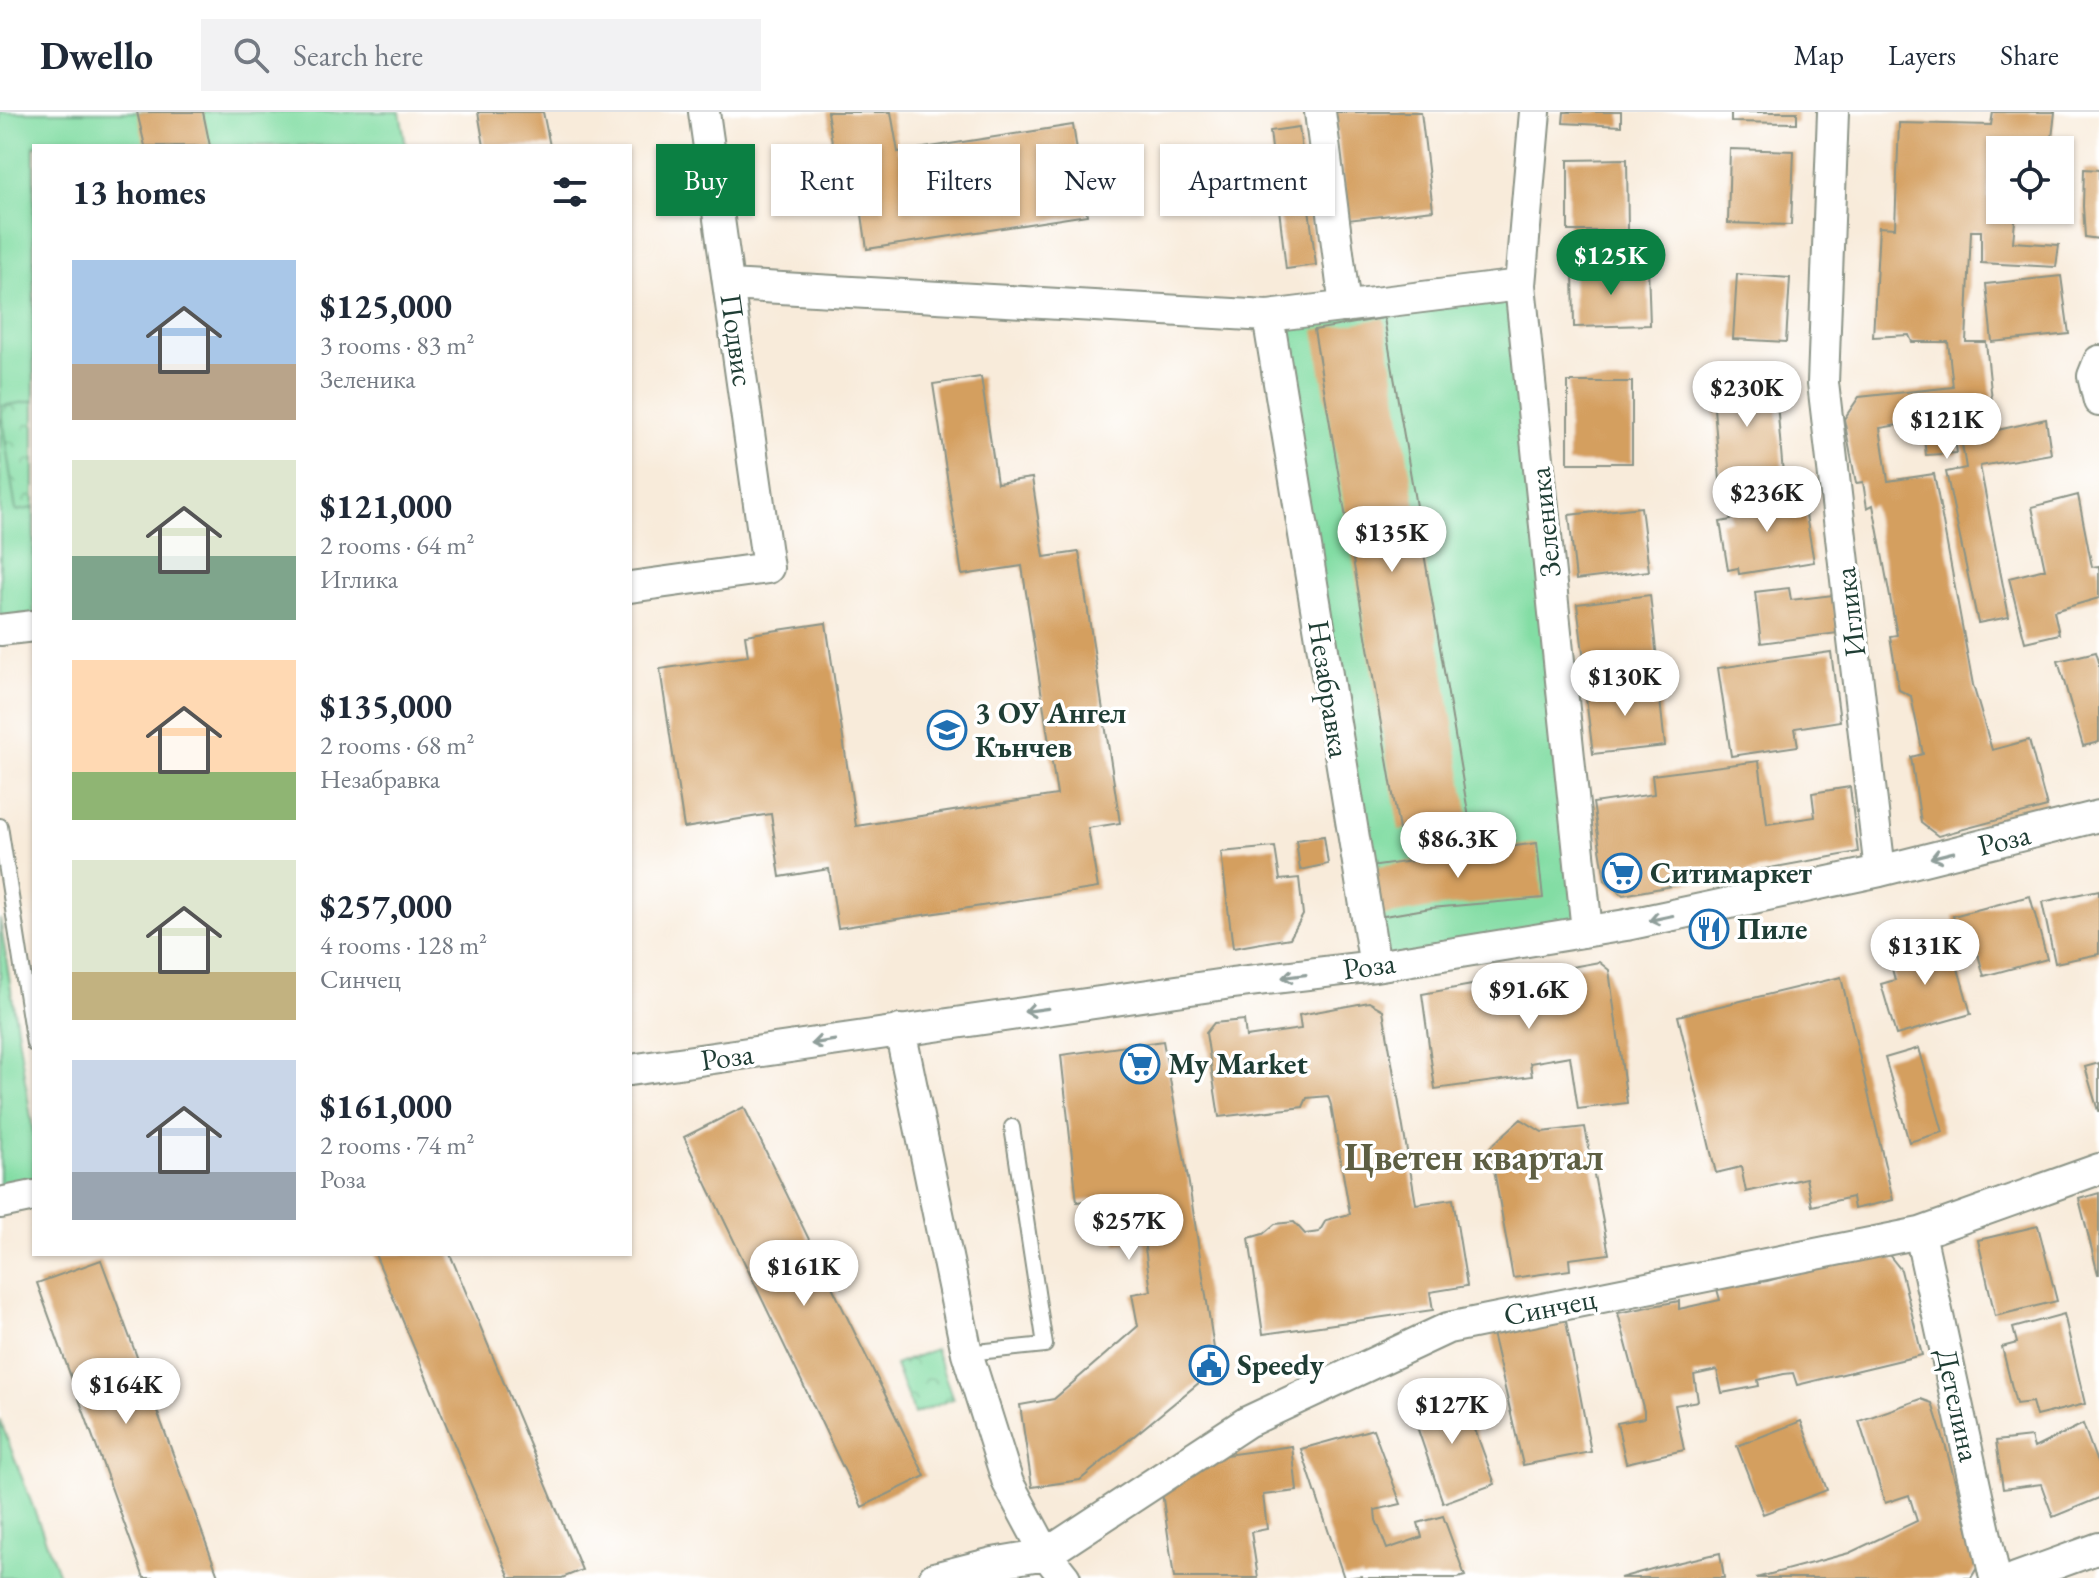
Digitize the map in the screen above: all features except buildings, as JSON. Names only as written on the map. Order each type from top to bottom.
[{"type":"street","name":"Подвис","points":[[632,587],[768,568],[704,112]]},
{"type":"street","points":[[1320,112],[1345,307]]},
{"type":"street","name":"Зеленика","points":[[1535,112],[1520,285],[1587,931]]},
{"type":"street","name":"Иглика","points":[[1833,112],[1823,383],[1880,871]]},
{"type":"street","points":[[729,285],[1268,316],[1520,285]]},
{"type":"street","name":"Незабравка","points":[[1268,316],[1375,966]]},
{"type":"street","points":[[2099,361],[2093,376],[2099,401]]},
{"type":"street","points":[[0,630],[32,626]]},
{"type":"street","name":"Роза","points":[[632,1070],[1232,983],[1375,966],[1626,925],[1880,871],[2099,816]]},
{"type":"street","points":[[900,1030],[967,1353],[1008,1483],[1046,1554],[1065,1578]]},
{"type":"street","name":"Синчец","points":[[1046,1554],[1247,1422],[1448,1328],[1920,1233],[2099,1169]]},
{"type":"street","points":[[0,1203],[32,1196]]},
{"type":"street","name":"Детелина","points":[[1920,1233],[1995,1578]]},
{"type":"street","points":[[2016,1578],[2099,1548]]},
{"type":"street","points":[[934,1578],[1046,1554]]},
{"type":"lane","points":[[0,826],[32,1031]]},
{"type":"lane","points":[[967,1353],[1045,1345],[1012,1127]]},
{"type":"green space","points":[[0,112],[400,112],[406,144],[32,144],[32,626],[0,630]]},
{"type":"green space","points":[[1520,285],[1587,931],[1375,966],[1268,316]]},
{"type":"green space","points":[[32,401],[32,508],[16,511],[0,406]]},
{"type":"green space","points":[[0,919],[32,1124],[32,1182],[0,1189]]},
{"type":"green space","points":[[935,1349],[953,1399],[914,1414],[895,1365]]},
{"type":"green space","points":[[0,1420],[60,1578],[0,1578]]},
{"type":"place","name":"3 ОУ Ангел Кънчев","points":[[947,730]]},
{"type":"place","name":"Ситимаркет","points":[[1622,873]]},
{"type":"place","name":"Пиле","points":[[1709,929]]},
{"type":"place","name":"My Market","points":[[1140,1064]]},
{"type":"place","name":"Speedy","points":[[1209,1365]]},
{"type":"district","name":"Цветен квартал","points":[[1474,1157]]}]
